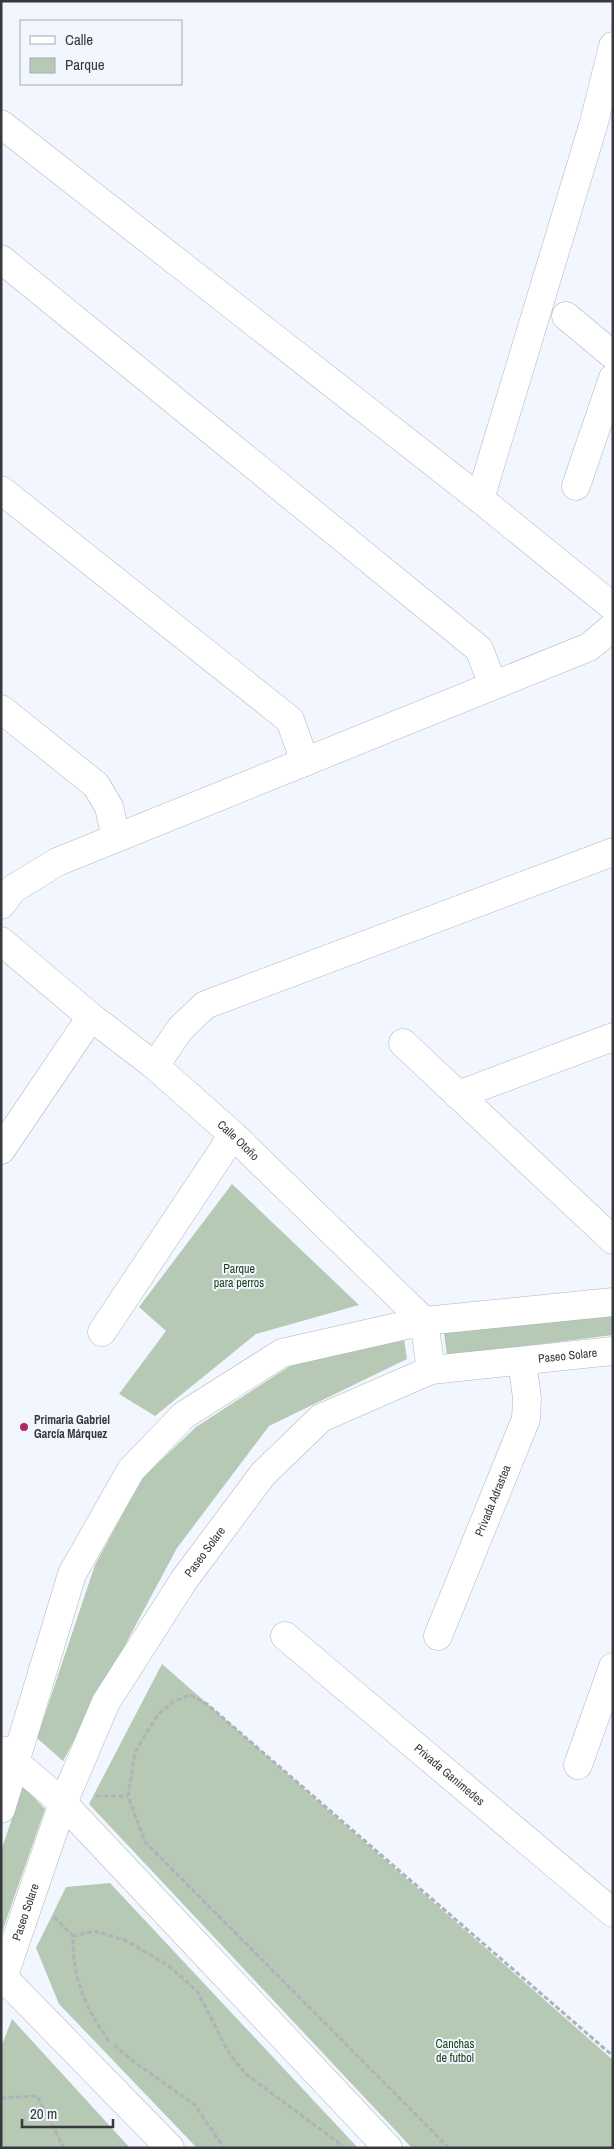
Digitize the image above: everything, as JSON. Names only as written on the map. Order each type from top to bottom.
[{"type":"street","points":[[480,499],[593,126],[613,46]]},
{"type":"street","points":[[1,124],[480,499],[613,607]]},
{"type":"street","points":[[1,259],[479,649],[493,686]]},
{"type":"street","points":[[566,316],[613,355]]},
{"type":"street","points":[[576,486],[613,378]]},
{"type":"street","points":[[1,490],[290,720],[305,762]]},
{"type":"street","points":[[1,905],[13,889],[57,862],[589,647],[613,627]]},
{"type":"street","points":[[1,709],[96,785],[109,807],[116,838]]},
{"type":"street","points":[[155,1066],[180,1029],[204,1005],[613,852]]},
{"type":"street","name":"Calle Otoño","points":[[1,941],[91,1017],[155,1066],[233,1136],[424,1321]]},
{"type":"street","points":[[1,1150],[91,1017]]},
{"type":"street","points":[[458,1096],[613,1037]]},
{"type":"street","points":[[403,1043],[613,1240]]},
{"type":"street","points":[[102,1332],[233,1136]]},
{"type":"street","points":[[1,1809],[9,1755],[72,1574],[131,1470],[184,1415],[282,1353],[424,1321],[613,1302]]},
{"type":"street","points":[[424,1321],[431,1370]]},
{"type":"street","name":"Paseo Solare","points":[[2,1979],[63,1803],[106,1702],[184,1580],[263,1474],[321,1418],[431,1370],[613,1351]]},
{"type":"street","name":"Privada Adrastea","points":[[438,1636],[526,1420],[527,1398],[522,1360]]},
{"type":"street","name":"Privada Ganimedes","points":[[285,1636],[613,1912]]},
{"type":"street","points":[[578,1765],[613,1667]]},
{"type":"street","points":[[9,1755],[63,1803],[388,2148]]},
{"type":"street","points":[[2,1979],[170,2148]]},
{"type":"path","points":[[449,2148],[145,1842],[128,1796],[135,1752],[157,1716],[174,1701],[190,1695],[207,1704],[613,2056]]},
{"type":"path","points":[[224,2148],[195,2105],[133,2061],[111,2042],[94,2019],[80,1989],[73,1958],[73,1936],[94,1931],[125,1940],[169,1966],[197,1991],[230,2055],[247,2075],[345,2148]]},
{"type":"path","points":[[1,2098],[37,2096],[64,2148]]},
{"type":"green space","name":"Parque para perros","points":[[232,1184],[359,1305],[256,1334],[155,1416],[119,1394],[166,1331],[139,1307]]},
{"type":"green space","points":[[613,1311],[613,1335],[447,1356],[444,1332]]},
{"type":"green space","points":[[404,1339],[407,1359],[269,1426],[177,1548],[63,1761],[37,1738],[95,1565],[142,1478],[196,1427],[290,1366]]},
{"type":"green space","name":"Canchas de futbol","points":[[162,1664],[613,2060],[613,2148],[412,2148],[89,1804]]},
{"type":"green space","points":[[23,1786],[45,1809],[1,1935],[1,1851]]},
{"type":"green space","points":[[110,1883],[358,2148],[197,2148],[59,2004],[36,1948],[66,1887]]},
{"type":"green space","points":[[12,2019],[130,2148],[1,2148],[1,2047]]},
{"type":"place","name":"Primaria Gabriel García Márquez","points":[[24,1427]]}]
